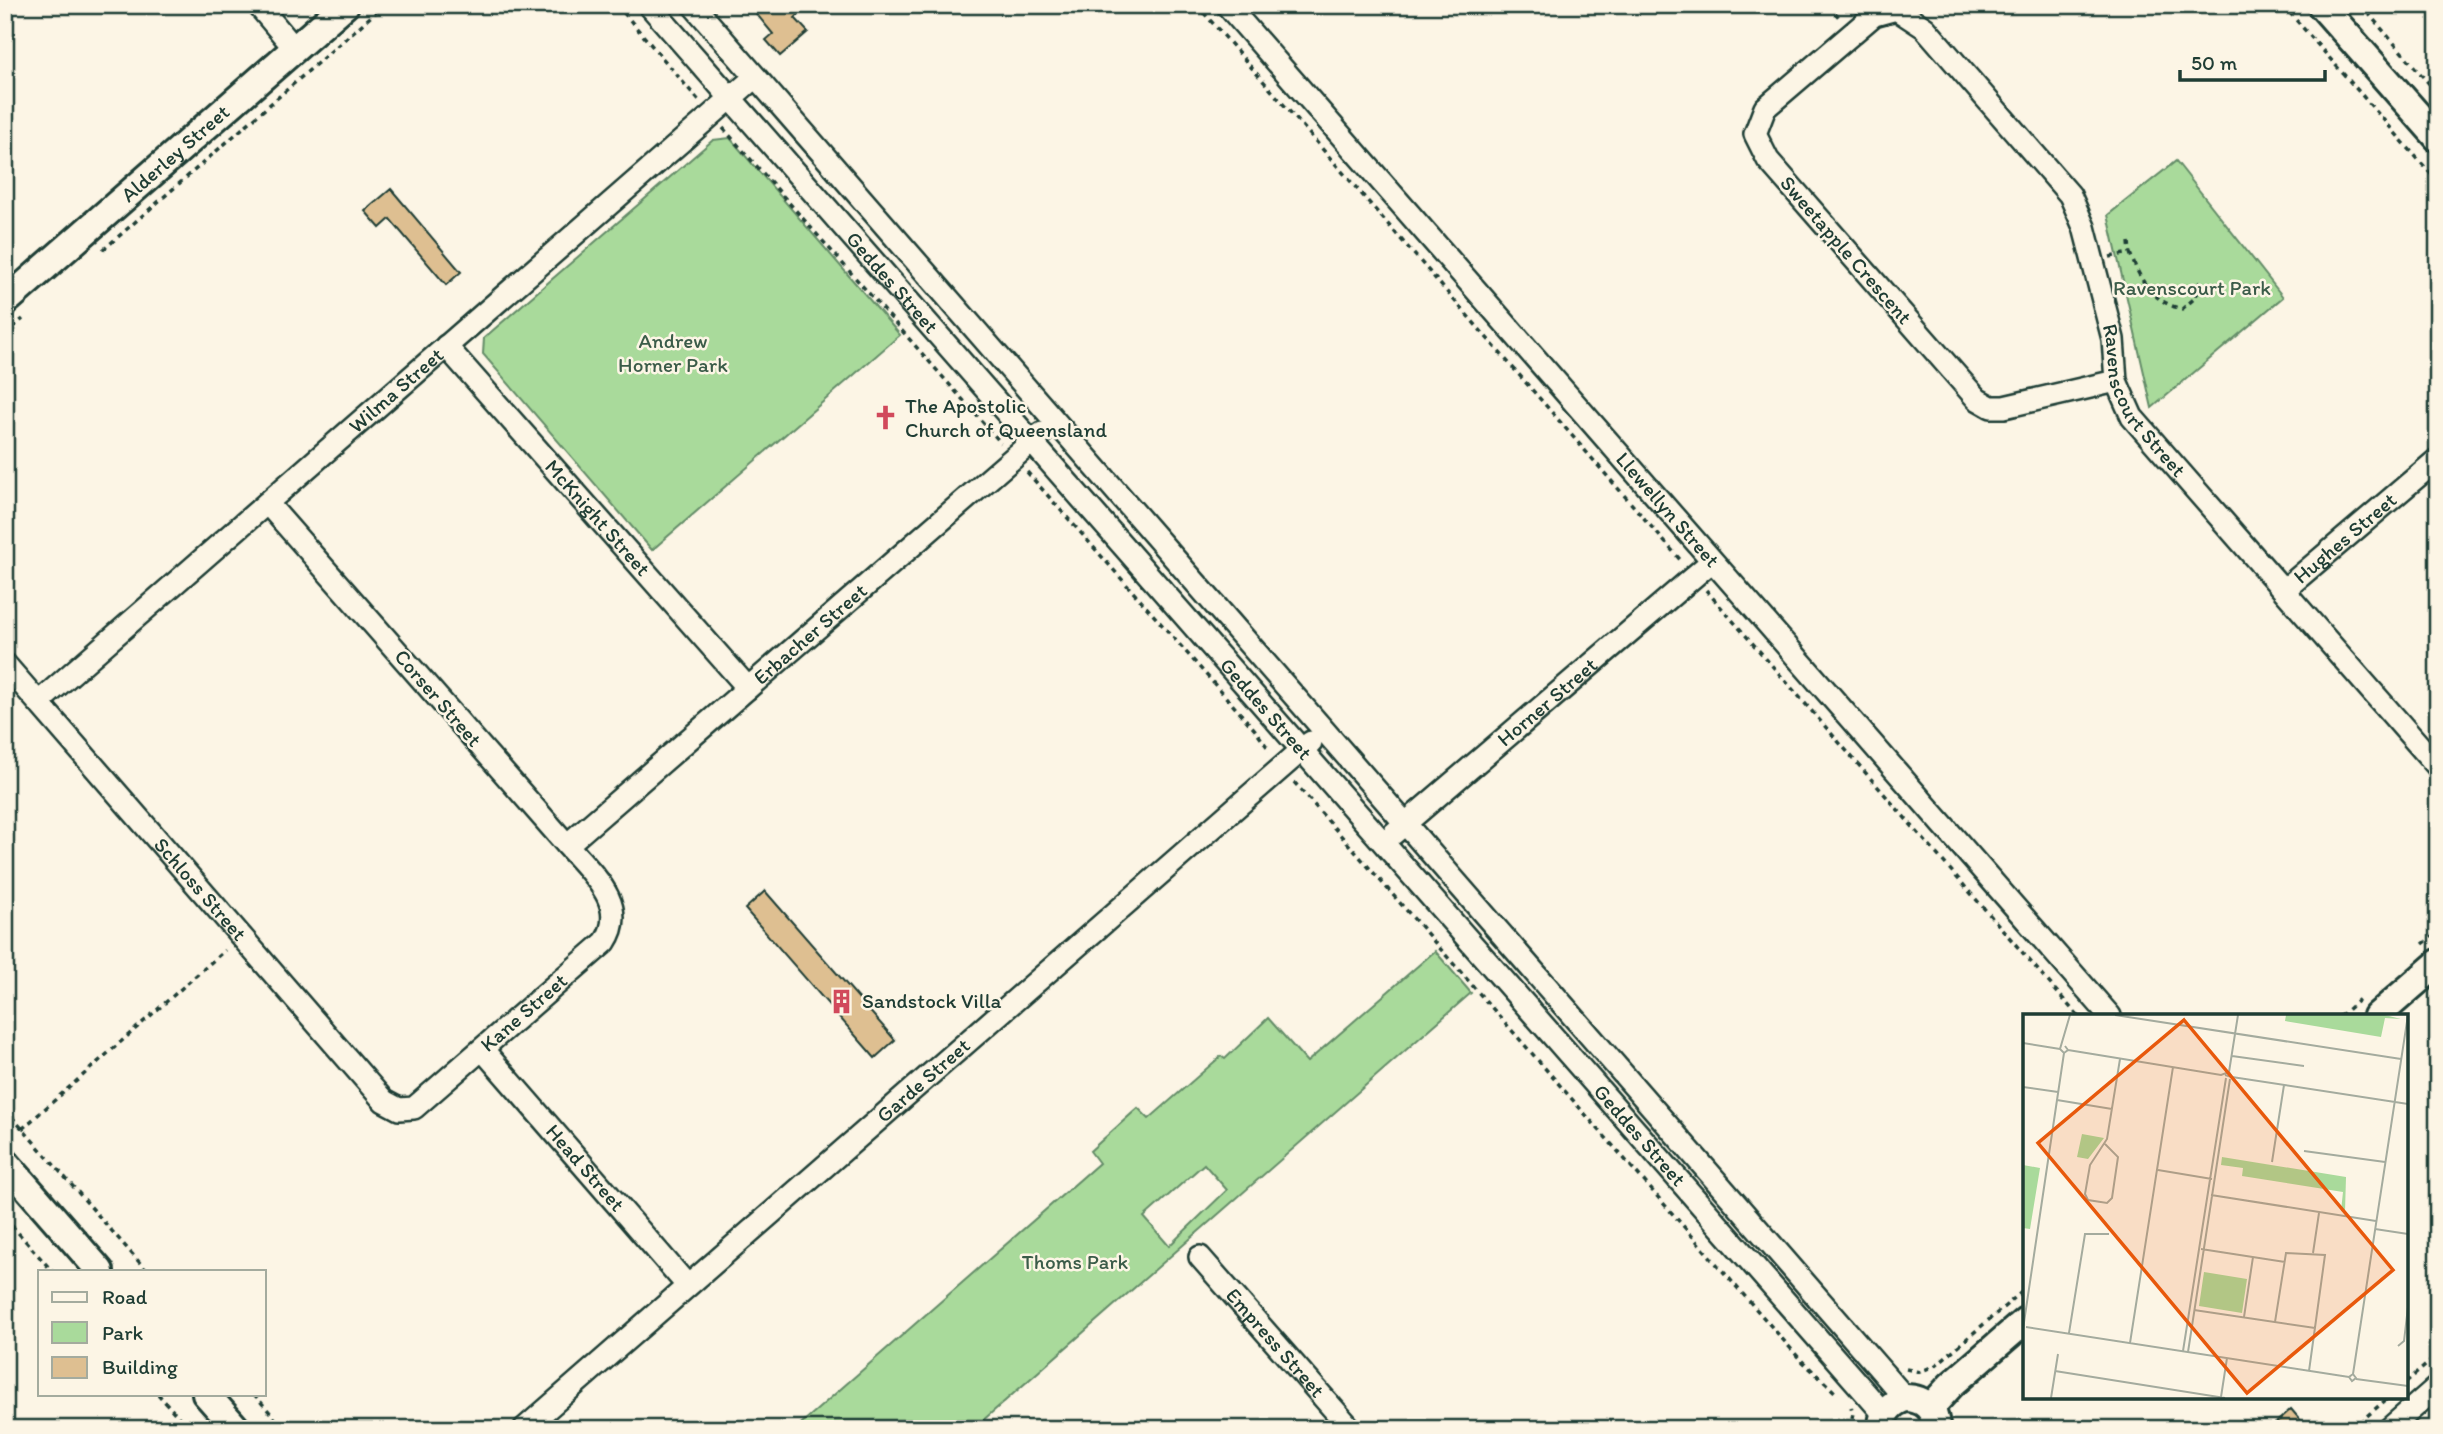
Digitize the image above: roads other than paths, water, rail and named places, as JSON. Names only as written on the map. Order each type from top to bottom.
[{"type":"street","points":[[258,5],[295,48]]},
{"type":"street","name":"Alderley Street","points":[[16,309],[295,48],[345,5]]},
{"type":"street","name":"Geddes Street","points":[[649,5],[1688,1191],[1883,1421]]},
{"type":"street","name":"Geddes Street","points":[[693,5],[1905,1398]]},
{"type":"street","name":"Llewellyn Street","points":[[1227,5],[2108,1014]]},
{"type":"street","points":[[2321,5],[2438,138]]},
{"type":"street","name":"Ravenscourt Street","points":[[1896,9],[1925,28],[2070,195],[2084,227],[2113,339],[2116,381],[2132,417],[2438,767]]},
{"type":"street","name":"Sweetapple Crescent","points":[[1896,9],[1874,15],[1765,108],[1755,134],[1768,160],[1977,399],[1991,407],[2004,407],[2116,381]]},
{"type":"street","name":"Wilma Street","points":[[39,702],[755,77]]},
{"type":"street","name":"McKnight Street","points":[[446,346],[748,688]]},
{"type":"street","name":"Erbacher Street","points":[[567,845],[1055,422]]},
{"type":"street","name":"Hughes Street","points":[[2284,590],[2438,459]]},
{"type":"street","name":"Corser Street","points":[[267,503],[607,894]]},
{"type":"street","name":"Horner Street","points":[[1383,843],[1711,562]]},
{"type":"street","name":"Schloss Street","points":[[5,664],[243,934],[384,1101],[400,1110]]},
{"type":"street","name":"Garde Street","points":[[524,1429],[1324,731]]},
{"type":"street","name":"Kane Street","points":[[400,1110],[414,1108],[421,1103],[606,942],[614,920],[612,901],[607,894]]},
{"type":"street","points":[[2379,1014],[2438,964]]},
{"type":"street","name":"Head Street","points":[[483,1050],[687,1285]]},
{"type":"street","points":[[5,1162],[99,1270]]},
{"type":"street","points":[[1688,1191],[1708,1173]]},
{"type":"street","name":"Empress Street","points":[[1200,1257],[1351,1429]]},
{"type":"street","points":[[1883,1421],[1897,1401],[1905,1398],[1919,1400],[1933,1418],[1951,1385],[2023,1323]]},
{"type":"street","points":[[2389,1429],[2438,1386]]},
{"type":"street","points":[[208,1396],[237,1429]]},
{"type":"place","name":"The Apostolic Church of Queensland","points":[[885,418]]},
{"type":"place","name":"Sandstock Villa","points":[[842,1001]]},
{"type":"park label","name":"Ravenscourt Park","points":[[2192,288]]},
{"type":"park label","name":"Andrew Horner Park","points":[[673,353]]},
{"type":"park label","name":"Thoms Park","points":[[1075,1262]]}]
